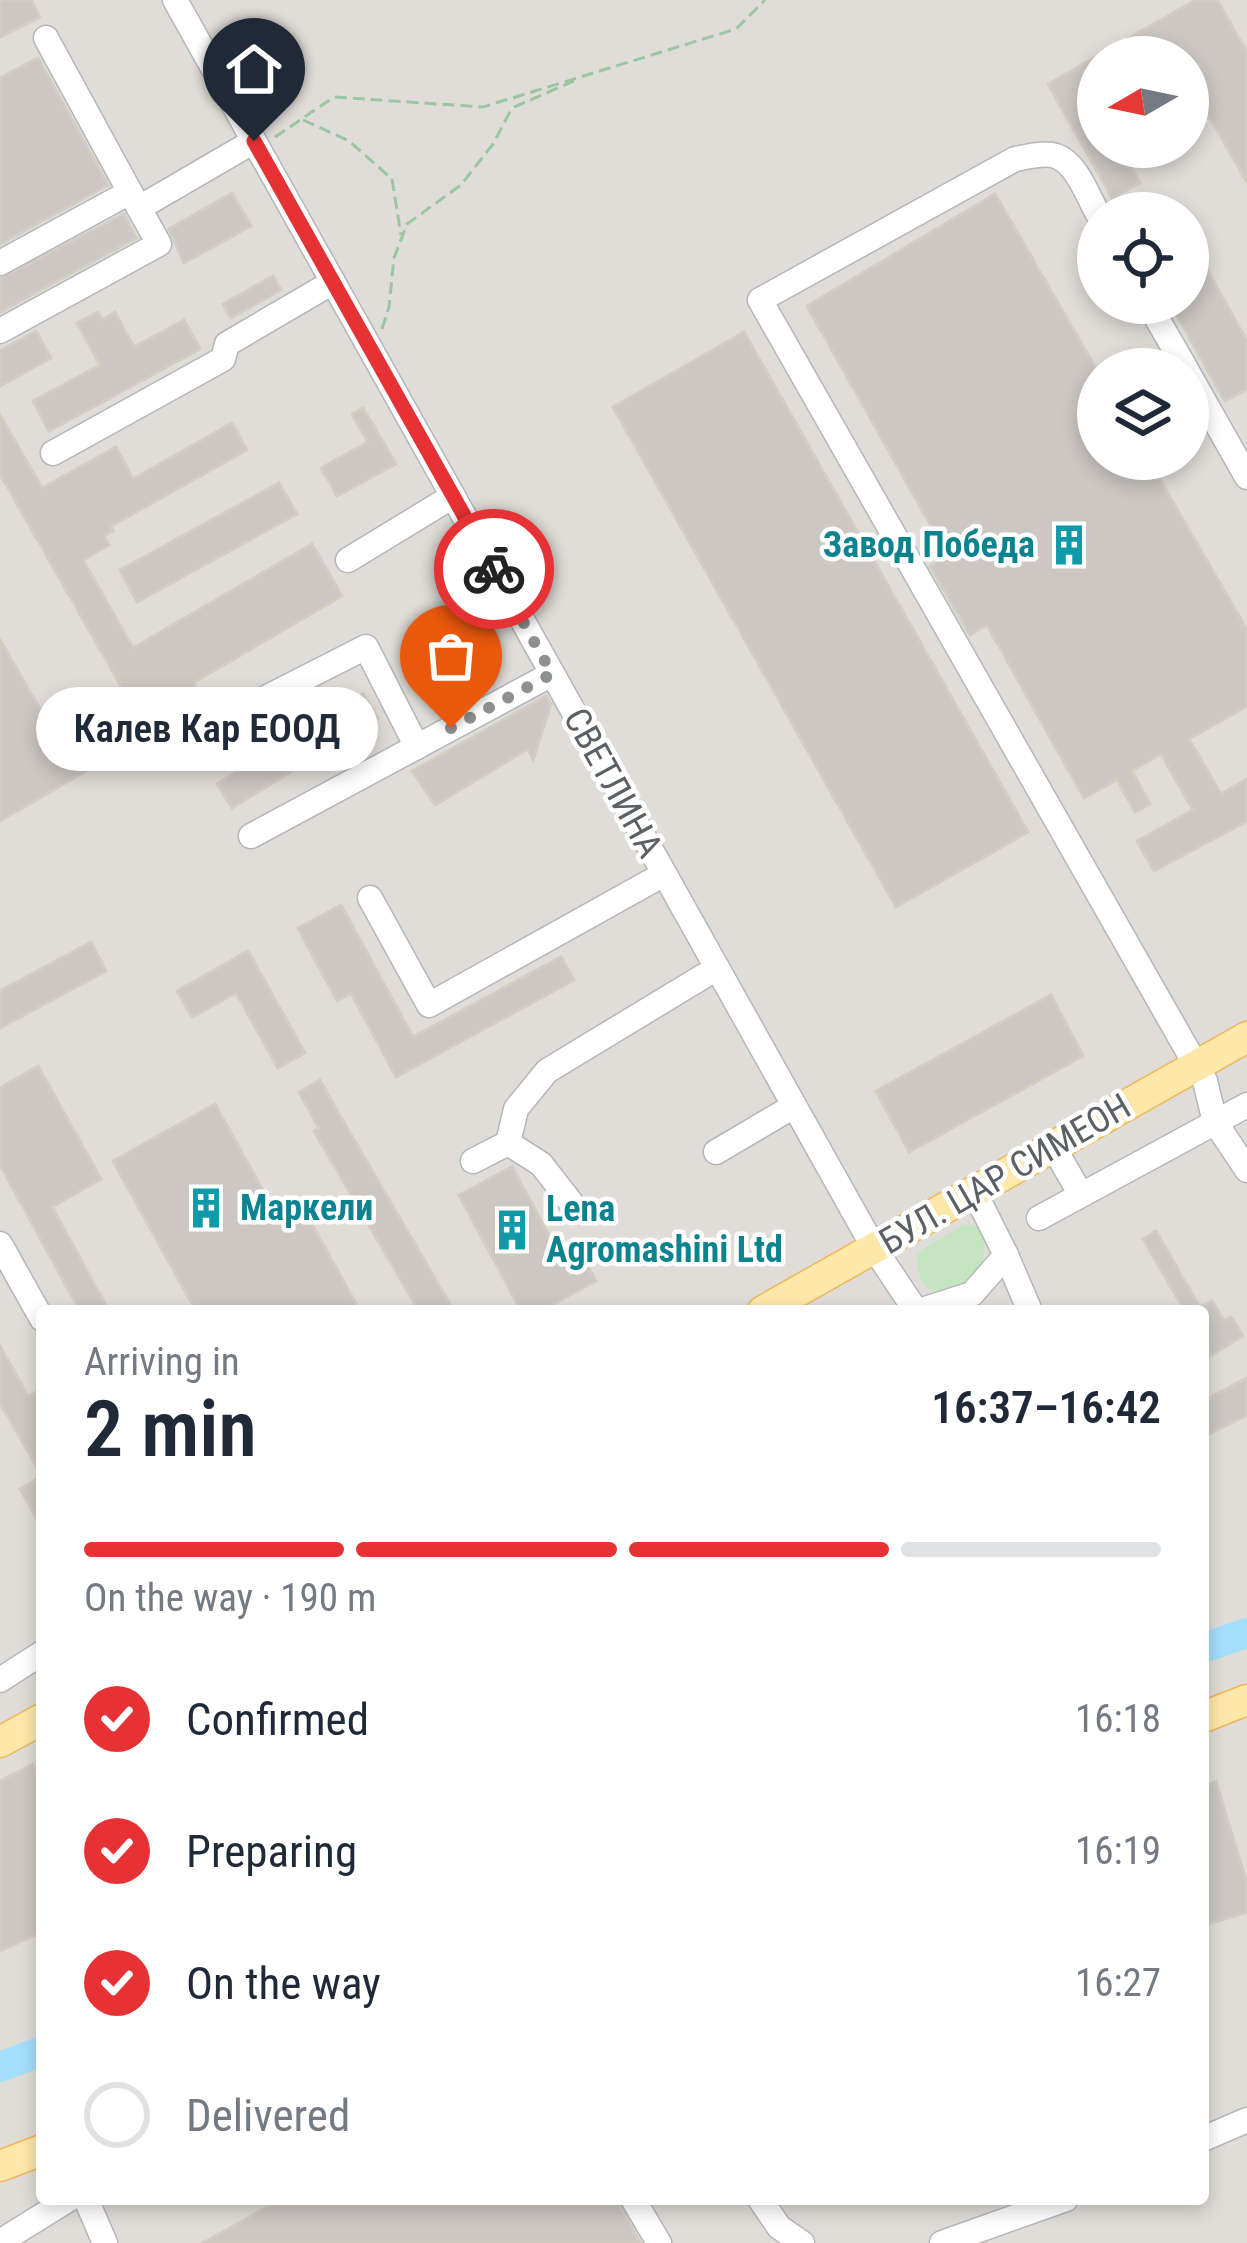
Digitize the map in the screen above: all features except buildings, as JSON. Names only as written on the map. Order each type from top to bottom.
[{"type":"main road","name":"БУЛ. ЦАР СИМЕОН","points":[[774,1305],[1247,1037]]},
{"type":"main road","points":[[1209,1715],[1247,1700]]},
{"type":"main road","points":[[0,1742],[36,1722]]},
{"type":"main road","points":[[0,2166],[36,2152]]},
{"type":"street","name":"СВЕТЛИНА","points":[[176,0],[874,1248],[913,1305]]},
{"type":"street","points":[[0,332],[159,244],[46,38]]},
{"type":"street","points":[[0,263],[256,145]]},
{"type":"street","points":[[1086,192],[1072,167],[1057,156],[1015,158],[760,301],[1205,1081],[1215,1122],[1247,1170]]},
{"type":"street","points":[[53,453],[223,359],[227,344],[333,282]]},
{"type":"street","points":[[1209,410],[1247,477]]},
{"type":"street","points":[[348,560],[453,496]]},
{"type":"street","points":[[232,716],[366,646],[417,746]]},
{"type":"street","points":[[251,836],[552,674]]},
{"type":"street","points":[[370,898],[429,1004],[664,874]]},
{"type":"street","points":[[508,1143],[516,1109],[547,1071],[717,968]]},
{"type":"street","points":[[1039,1218],[1247,1105]]},
{"type":"street","points":[[716,1152],[794,1106]]},
{"type":"street","points":[[472,1161],[508,1143]]},
{"type":"street","points":[[508,1143],[541,1164],[576,1209]]},
{"type":"street","points":[[1053,1147],[1081,1195]]},
{"type":"street","points":[[974,1191],[1027,1305]]},
{"type":"street","points":[[0,1244],[36,1308]]},
{"type":"street","points":[[936,1305],[972,1294],[1006,1255]]},
{"type":"street","points":[[0,1680],[36,1657]]},
{"type":"street","points":[[1209,2136],[1247,2120]]},
{"type":"street","points":[[0,2242],[59,2205]]},
{"type":"street","points":[[89,2205],[105,2243]]},
{"type":"street","points":[[637,2205],[659,2243]]},
{"type":"street","points":[[764,2205],[779,2227],[802,2243]]},
{"type":"street","points":[[942,2243],[1049,2205]]},
{"type":"path","points":[[256,145],[334,97],[483,107],[736,29],[765,0]]},
{"type":"path","points":[[374,354],[406,224],[461,185],[494,144],[512,108],[589,74]]},
{"type":"path","points":[[302,119],[349,141],[392,179],[401,238]]},
{"type":"shaded area","points":[[0,0],[1247,0],[1247,2243],[0,2243]]},
{"type":"green space","points":[[964,1225],[984,1231],[978,1271],[967,1285],[940,1294],[920,1276],[917,1255]]},
{"type":"waterway","points":[[1209,1646],[1247,1633]]},
{"type":"waterway","points":[[0,2067],[36,2053]]},
{"type":"way so far","points":[[451,728],[552,674],[494,569]]},
{"type":"place","name":"Завод Победа","points":[[1069,545]]},
{"type":"place","name":"Калев Кар ЕООД","points":[[451,728]]},
{"type":"place","name":"Маркели","points":[[206,1208]]},
{"type":"place","name":"Lena Agromashini Ltd","points":[[512,1230]]},
{"type":"route","points":[[254,141],[494,569]]}]
